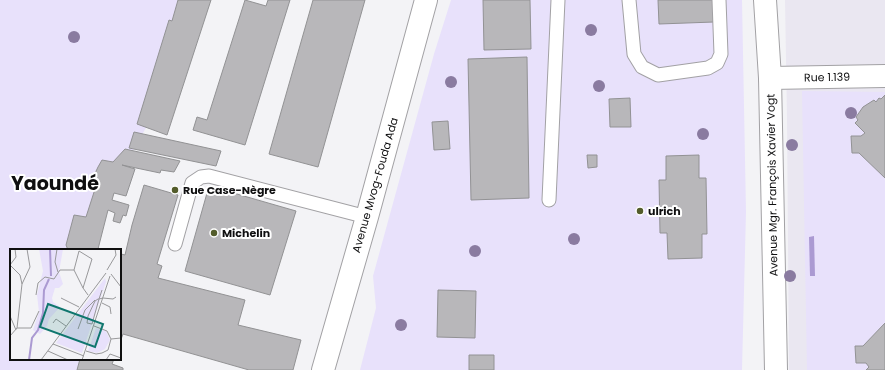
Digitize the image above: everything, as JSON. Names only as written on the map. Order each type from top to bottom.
[{"type":"main road","name":"Avenue Mvog-Fouda Ada","points":[[323,370],[367,217],[426,0]]},
{"type":"main road","name":"Avenue Mgr. François Xavier Vogt","points":[[765,0],[770,78],[776,370]]},
{"type":"main road","name":"Rue 1.139","points":[[770,78],[885,76]]},
{"type":"lane","points":[[549,200],[558,0]]},
{"type":"lane","points":[[629,0],[634,54],[642,67],[658,75],[708,68],[717,63],[721,54],[718,0]]},
{"type":"lane","points":[[175,244],[192,183],[200,177],[209,176],[367,217]]},
{"type":"shaded area","points":[[0,0],[188,0],[147,126],[124,166],[102,186],[85,249],[10,249],[10,360],[92,360],[87,370],[0,370]]},
{"type":"shaded area","points":[[451,0],[742,0],[746,212],[742,370],[360,370],[376,308],[373,276],[434,54]]},
{"type":"shaded area","points":[[785,0],[885,0],[885,370],[789,370]]},
{"type":"shaded area","points":[[802,91],[885,92],[885,370],[807,370]]},
{"type":"shaded area","points":[[814,236],[815,276],[810,276],[809,237]]},
{"type":"building","points":[[178,0],[211,0],[167,135],[137,124],[169,20],[172,21]]},
{"type":"building","points":[[245,0],[266,6],[268,0],[290,0],[245,145],[193,130],[197,117],[207,120]]},
{"type":"building","points":[[313,0],[365,0],[318,167],[269,154]]},
{"type":"building","points":[[483,0],[530,0],[531,49],[484,50]]},
{"type":"building","points":[[658,0],[714,0],[714,22],[659,24]]},
{"type":"building","points":[[527,57],[529,198],[471,200],[468,59]]},
{"type":"building","points":[[885,95],[885,178],[859,153],[852,153],[851,136],[861,136],[865,133],[855,123],[858,120],[856,117],[863,107],[874,100],[876,102],[879,98],[881,99]]},
{"type":"building","points":[[630,98],[631,127],[610,127],[609,99]]},
{"type":"building","points":[[448,121],[450,149],[434,150],[432,122]]},
{"type":"building","points":[[134,132],[221,151],[216,166],[129,148]]},
{"type":"building","points":[[125,149],[180,161],[174,172],[161,170],[160,173],[122,165],[135,169],[126,196],[114,193],[112,200],[129,205],[126,216],[123,215],[120,223],[113,221],[115,213],[108,210],[98,249],[68,249],[66,245],[74,215],[86,217],[96,186],[90,184],[98,167],[102,160],[113,162]]},
{"type":"building","points":[[587,155],[597,155],[597,167],[588,168]]},
{"type":"building","points":[[699,155],[699,178],[706,178],[707,234],[702,234],[702,258],[668,259],[667,233],[660,233],[659,180],[666,180],[666,156]]},
{"type":"building","points":[[144,185],[178,195],[157,264],[162,266],[158,278],[245,300],[238,325],[301,340],[293,370],[249,370],[123,334],[121,339],[121,254],[125,255]]},
{"type":"building","points":[[209,186],[296,211],[270,295],[185,271]]},
{"type":"building","points":[[438,290],[476,291],[475,338],[437,337]]},
{"type":"building","points":[[885,323],[885,370],[866,370],[869,367],[866,363],[856,363],[855,346],[863,346]]},
{"type":"building","points":[[469,355],[494,355],[494,370],[469,370]]},
{"type":"building","points":[[80,360],[114,360],[112,364],[123,368],[123,370],[77,370]]},
{"type":"place","name":"Rue Case-Nègre","points":[[175,190]]},
{"type":"place","name":"ulrich","points":[[640,211]]},
{"type":"place","name":"Michelin","points":[[214,233]]},
{"type":"district","name":"Yaoundé","points":[[55,183]]}]
